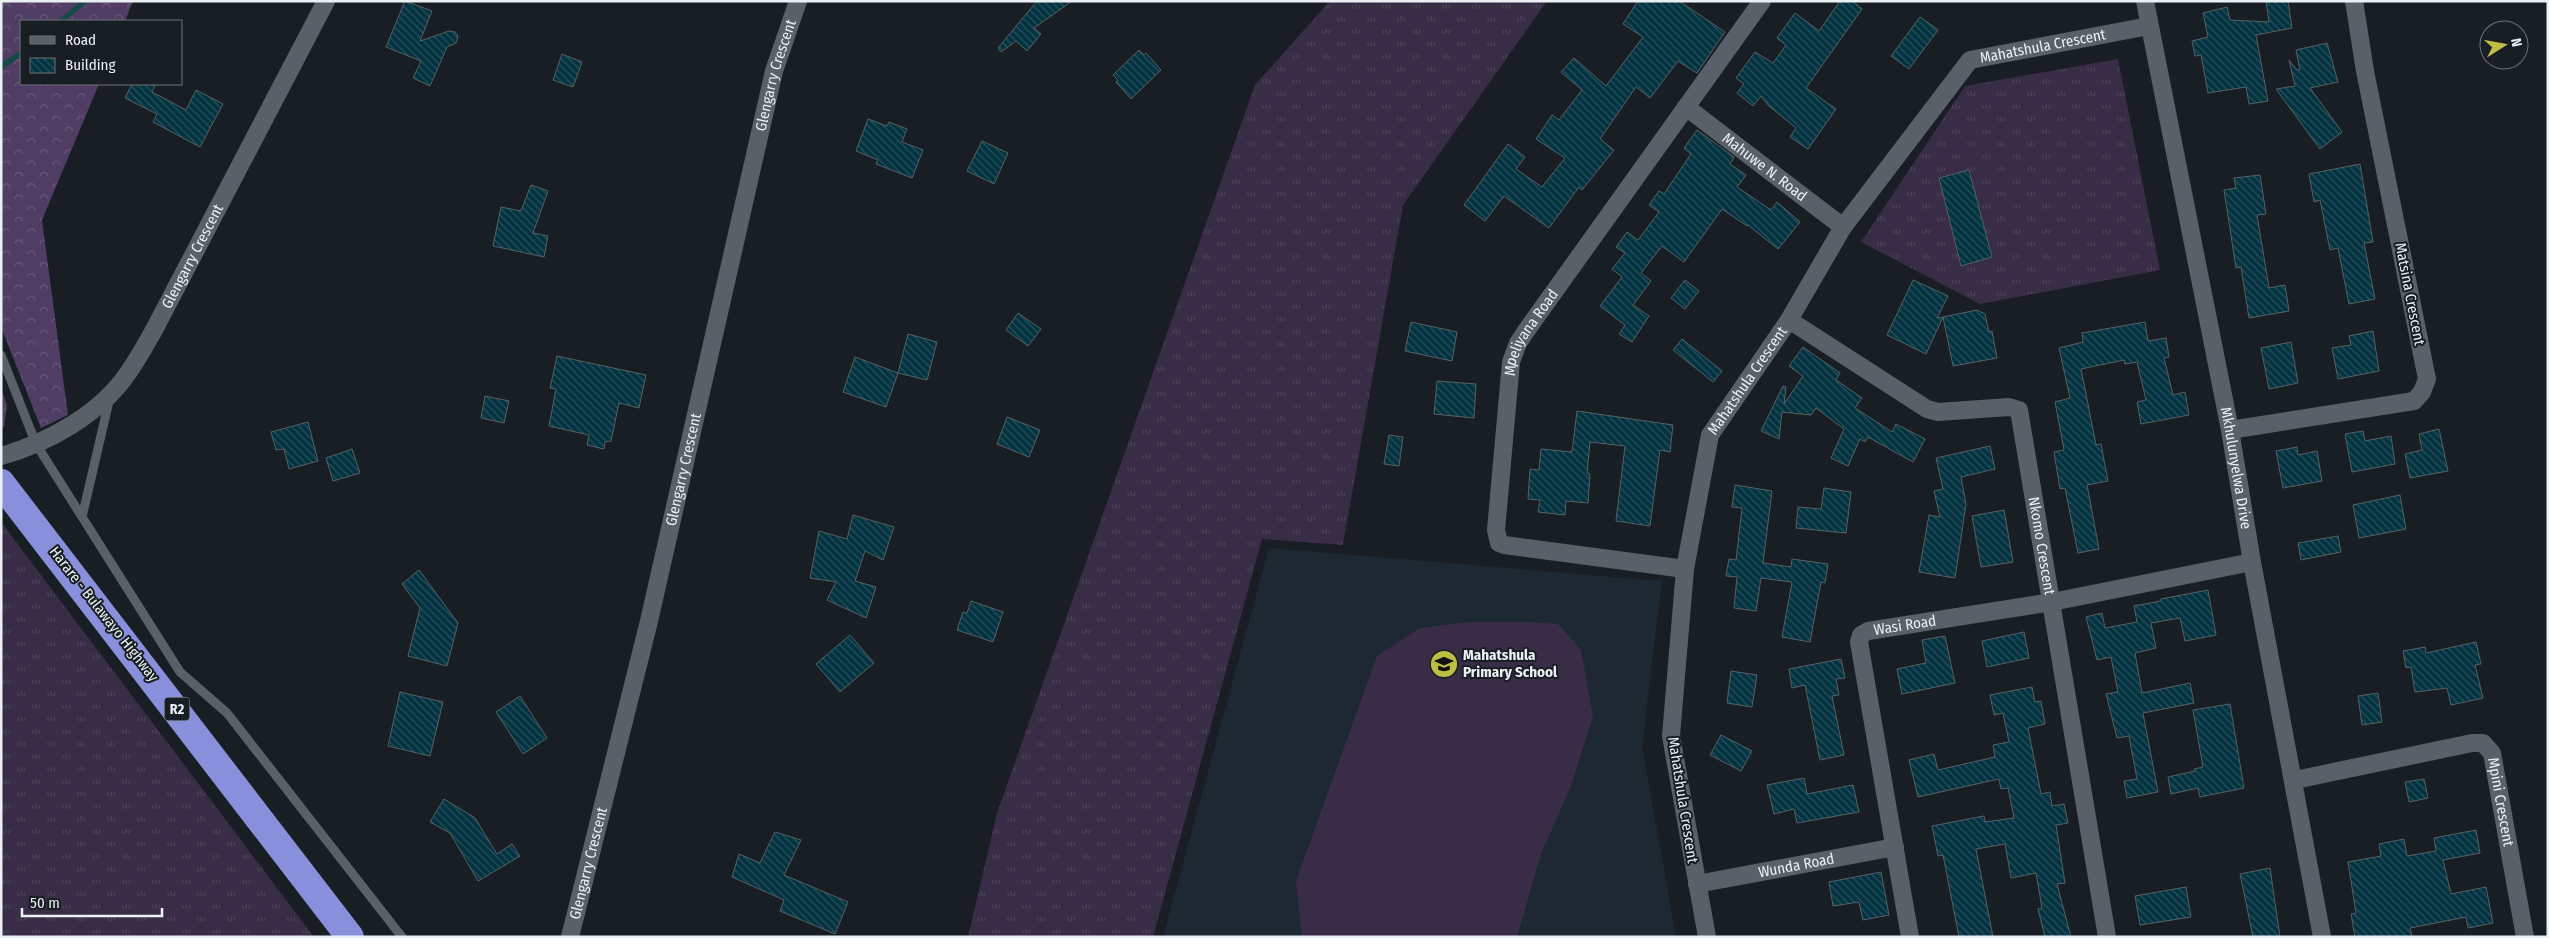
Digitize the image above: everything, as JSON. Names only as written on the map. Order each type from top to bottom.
[{"type":"highway","name":"Harare - Bulawayo Highway","points":[[1,483],[350,937]]},
{"type":"street","name":"Glengarry Crescent","points":[[1,456],[36,444],[92,410],[128,374],[154,330],[326,1]]},
{"type":"street","name":"Glengarry Crescent","points":[[570,937],[649,621],[774,71],[798,1]]},
{"type":"street","name":"Mpeliyana Road","points":[[1685,569],[1504,545],[1497,539],[1496,530],[1512,362],[1518,343],[1762,1]]},
{"type":"street","name":"Mkhulunyelwa Drive","points":[[2145,1],[2230,430],[2252,562],[2322,937]]},
{"type":"street","name":"Matsina Crescent","points":[[2230,430],[2414,401],[2422,392],[2427,379],[2365,71],[2354,1]]},
{"type":"street","name":"Mahatshula Crescent","points":[[1707,937],[1671,736],[1685,569],[1710,434],[1789,320],[1844,227],[1970,60],[2149,26]]},
{"type":"street","name":"Mahuwe N. Road","points":[[1686,107],[1844,227]]},
{"type":"street","name":"Nkomo Crescent","points":[[1789,320],[1927,409],[1938,412],[2018,408],[2107,937]]},
{"type":"street","name":"Wasi Road","points":[[1910,937],[1859,642],[1861,635],[1868,631],[2052,602],[2252,562]]},
{"type":"street","name":"Mpini Crescent","points":[[2294,780],[2472,743],[2484,744],[2492,754],[2525,937]]},
{"type":"street","name":"Wunda Road","points":[[1697,884],[1895,847]]},
{"type":"lane","points":[[1,354],[36,444],[180,672],[227,713],[402,937]]},
{"type":"lane","points":[[82,517],[112,392]]},
{"type":"shaded area","name":"Mahatshula Primary School","points":[[1269,548],[1662,581],[1642,746],[1676,937],[1163,937]]},
{"type":"green space","points":[[1,1],[133,1],[125,20],[20,20],[20,85],[99,85],[42,220],[68,415],[41,428],[1,327]]},
{"type":"green space","points":[[1330,1],[1547,1],[1403,205],[1343,545],[1262,539],[1153,937],[968,937],[997,813],[1255,85]]},
{"type":"green space","points":[[2118,59],[2160,270],[1980,304],[1861,242],[1965,86]]},
{"type":"green space","points":[[1,388],[7,405],[4,427],[1,428]]},
{"type":"green space","points":[[1,522],[314,937],[1,937]]},
{"type":"green space","points":[[1470,622],[1558,624],[1581,650],[1593,716],[1571,786],[1541,854],[1517,937],[1302,937],[1296,881],[1377,656],[1420,628]]},
{"type":"building","points":[[405,1],[432,11],[420,41],[449,31],[455,32],[458,36],[456,43],[447,47],[430,86],[413,78],[421,61],[386,47]]},
{"type":"building","points":[[1037,1],[1072,1],[1034,28],[1041,34],[1027,51],[1016,41],[1001,52],[998,48]]},
{"type":"building","points":[[1638,1],[1679,1],[1725,32],[1697,73],[1678,61],[1650,98],[1636,87],[1600,139],[1614,150],[1582,190],[1579,187],[1549,228],[1504,196],[1485,221],[1464,205],[1508,144],[1525,157],[1516,169],[1542,187],[1565,158],[1536,139],[1552,115],[1559,120],[1582,90],[1561,72],[1574,58],[1606,86],[1643,37],[1623,24]]},
{"type":"building","points":[[1840,1],[1852,1],[1862,9],[1806,88],[1836,109],[1808,149],[1790,137],[1796,128],[1769,106],[1761,96],[1753,106],[1737,93],[1744,84],[1736,78],[1755,52],[1773,63],[1786,45],[1777,38],[1795,13],[1819,31]]},
{"type":"building","points":[[2266,1],[2288,1],[2292,28],[2256,35],[2268,101],[2249,104],[2246,87],[2208,93],[2201,55],[2195,56],[2192,41],[2208,37],[2203,13],[2227,7],[2230,20],[2269,22]]},
{"type":"building","points":[[1920,17],[1938,30],[1909,69],[1891,56]]},
{"type":"building","points":[[2327,43],[2338,82],[2310,88],[2342,132],[2320,149],[2276,89],[2295,86],[2289,60],[2297,70],[2300,70],[2296,50]]},
{"type":"building","points":[[1139,50],[1144,55],[1146,53],[1161,70],[1131,99],[1116,82],[1118,80],[1113,75]]},
{"type":"building","points":[[562,54],[582,62],[573,87],[553,80]]},
{"type":"building","points":[[132,85],[156,85],[152,92],[186,110],[196,90],[223,104],[200,147],[153,122],[157,114],[125,98]]},
{"type":"building","points":[[868,119],[887,126],[889,122],[907,129],[902,142],[923,150],[912,178],[876,164],[878,160],[856,151]]},
{"type":"building","points":[[1697,130],[1734,157],[1730,164],[1746,175],[1737,187],[1771,210],[1777,202],[1800,222],[1778,249],[1748,225],[1722,209],[1684,262],[1662,246],[1641,273],[1651,281],[1633,305],[1649,316],[1632,342],[1619,334],[1625,325],[1600,306],[1622,277],[1612,269],[1625,253],[1616,247],[1627,232],[1638,240],[1659,212],[1649,205],[1659,191],[1664,194],[1691,154],[1684,148]]},
{"type":"building","points":[[982,141],[1008,153],[994,184],[967,171]]},
{"type":"building","points":[[2360,164],[2373,242],[2364,243],[2375,299],[2349,304],[2338,248],[2330,250],[2320,200],[2314,202],[2309,174]]},
{"type":"building","points":[[1969,170],[1992,257],[1961,266],[1939,178]]},
{"type":"building","points":[[2260,175],[2266,214],[2257,215],[2269,288],[2285,285],[2289,311],[2249,318],[2241,267],[2236,268],[2224,190],[2236,188],[2234,178]]},
{"type":"building","points":[[531,185],[548,191],[533,233],[548,236],[544,257],[493,246],[501,207],[521,211]]},
{"type":"building","points":[[1685,280],[1699,291],[1685,309],[1671,298]]},
{"type":"building","points":[[1913,280],[1948,296],[1937,318],[1943,317],[1926,354],[1887,335]]},
{"type":"building","points":[[1977,310],[1985,314],[1989,332],[1992,331],[1997,358],[1953,366],[1943,317]]},
{"type":"building","points":[[1018,313],[1041,329],[1028,346],[1006,330]]},
{"type":"building","points":[[1411,322],[1457,332],[1452,361],[1405,351]]},
{"type":"building","points":[[2145,322],[2148,341],[2166,338],[2169,357],[2164,358],[2173,395],[2185,392],[2189,415],[2141,424],[2137,402],[2146,400],[2137,362],[2125,364],[2124,360],[2081,369],[2096,445],[2101,444],[2108,481],[2087,485],[2099,549],[2078,553],[2065,488],[2060,489],[2054,452],[2064,450],[2055,402],[2070,398],[2059,348],[2083,342],[2082,333]]},
{"type":"building","points":[[2373,331],[2379,371],[2338,379],[2332,348],[2351,345],[2349,336]]},
{"type":"building","points":[[908,334],[937,342],[927,380],[898,373]]},
{"type":"building","points":[[1682,339],[1722,371],[1713,382],[1673,350]]},
{"type":"building","points":[[2291,342],[2298,383],[2269,389],[2261,348]]},
{"type":"building","points":[[1803,347],[1840,373],[1836,380],[1862,398],[1855,408],[1892,432],[1896,424],[1925,439],[1913,462],[1868,437],[1865,442],[1860,439],[1848,466],[1831,458],[1844,429],[1816,408],[1811,415],[1782,412],[1779,439],[1761,431],[1783,386],[1786,387],[1784,404],[1803,376],[1789,366]]},
{"type":"building","points":[[557,356],[646,375],[639,408],[619,403],[611,441],[605,442],[604,449],[587,445],[589,435],[549,426],[556,389],[550,388]]},
{"type":"building","points":[[855,357],[898,373],[886,407],[843,392]]},
{"type":"building","points":[[1437,381],[1476,384],[1474,418],[1434,414]]},
{"type":"building","points":[[485,396],[509,401],[504,423],[481,418]]},
{"type":"building","points":[[1577,411],[1673,425],[1670,452],[1660,450],[1650,526],[1616,521],[1625,446],[1590,442],[1587,473],[1590,474],[1588,503],[1566,501],[1565,515],[1538,512],[1540,500],[1528,499],[1530,469],[1539,470],[1541,449],[1572,452]]},
{"type":"building","points":[[1007,417],[1040,430],[1029,457],[997,444]]},
{"type":"building","points":[[308,422],[318,461],[289,469],[284,449],[276,450],[271,432]]},
{"type":"building","points":[[2439,429],[2448,471],[2410,478],[2405,454],[2422,450],[2419,434]]},
{"type":"building","points":[[2363,431],[2365,441],[2391,436],[2395,464],[2352,472],[2345,434]]},
{"type":"building","points":[[1389,435],[1403,437],[1399,466],[1384,464]]},
{"type":"building","points":[[1990,446],[1995,469],[1961,477],[1966,504],[1955,578],[1919,572],[1929,515],[1940,517],[1934,491],[1943,489],[1936,458]]},
{"type":"building","points":[[2297,447],[2298,455],[2317,451],[2322,481],[2283,488],[2276,451]]},
{"type":"building","points":[[352,449],[360,473],[333,481],[326,458]]},
{"type":"building","points":[[1735,485],[1772,491],[1763,563],[1791,567],[1792,559],[1828,564],[1825,583],[1821,582],[1810,642],[1782,637],[1792,582],[1761,578],[1756,611],[1734,608],[1737,577],[1726,576],[1729,559],[1736,560],[1742,508],[1732,507]]},
{"type":"building","points":[[1824,488],[1851,492],[1846,533],[1796,528],[1798,507],[1821,509]]},
{"type":"building","points":[[2400,495],[2406,529],[2359,538],[2353,505]]},
{"type":"building","points":[[2004,510],[2013,562],[1981,567],[1972,516]]},
{"type":"building","points":[[853,515],[894,527],[883,560],[865,551],[855,581],[876,587],[866,618],[827,600],[836,582],[810,578],[819,531],[847,539]]},
{"type":"building","points":[[2338,536],[2341,552],[2301,560],[2298,543]]},
{"type":"building","points":[[419,570],[458,623],[447,666],[408,656],[420,608],[402,584]]},
{"type":"building","points":[[2208,590],[2216,635],[2185,641],[2180,618],[2151,623],[2156,648],[2135,653],[2142,693],[2190,683],[2194,703],[2143,713],[2158,792],[2127,798],[2124,781],[2137,779],[2129,736],[2117,738],[2106,694],[2118,692],[2111,657],[2097,660],[2086,617],[2102,613],[2105,628],[2137,622],[2134,606]]},
{"type":"building","points":[[971,601],[1003,612],[993,642],[957,630],[963,612],[967,613]]},
{"type":"building","points":[[2024,632],[2029,658],[1987,667],[1982,641]]},
{"type":"building","points":[[850,635],[874,663],[840,692],[816,664]]},
{"type":"building","points":[[1945,636],[1955,683],[1902,694],[1897,669],[1926,663],[1922,640]]},
{"type":"building","points":[[2476,642],[2481,664],[2475,665],[2483,698],[2451,705],[2447,688],[2415,692],[2411,667],[2406,668],[2403,651],[2425,647],[2426,653]]},
{"type":"building","points":[[1841,659],[1845,678],[1836,679],[1839,695],[1832,696],[1844,755],[1820,760],[1805,685],[1792,688],[1789,669]]},
{"type":"building","points":[[1731,671],[1757,675],[1752,707],[1727,703]]},
{"type":"building","points":[[2032,687],[2035,702],[2041,701],[2045,724],[2028,728],[2041,794],[2050,792],[2052,806],[2064,804],[2068,823],[2056,825],[2065,883],[2057,884],[2071,937],[2045,937],[2038,909],[2042,908],[2036,873],[2011,878],[2005,844],[1976,849],[1993,937],[1959,937],[1943,855],[1938,856],[1932,826],[1984,816],[1985,822],[2014,818],[2008,788],[2001,789],[1999,779],[1918,797],[1909,760],[1934,754],[1938,770],[1995,757],[1993,745],[2009,742],[2003,713],[1994,715],[1990,695]]},
{"type":"building","points":[[400,692],[443,702],[430,756],[388,746]]},
{"type":"building","points":[[2378,693],[2382,722],[2362,725],[2358,696]]},
{"type":"building","points":[[520,696],[547,738],[523,754],[496,712]]},
{"type":"building","points":[[2230,704],[2244,788],[2200,797],[2198,788],[2171,794],[2168,777],[2195,771],[2194,769],[2203,767],[2193,710]]},
{"type":"building","points":[[1721,735],[1752,751],[1741,771],[1710,755]]},
{"type":"building","points":[[1804,778],[1807,794],[1853,785],[1859,812],[1797,823],[1794,809],[1774,814],[1767,785]]},
{"type":"building","points":[[2424,779],[2428,798],[2409,802],[2405,782]]},
{"type":"building","points":[[444,799],[475,818],[497,854],[512,844],[520,856],[478,881],[450,833],[430,822]]},
{"type":"building","points":[[2476,830],[2480,853],[2443,860],[2451,894],[2486,887],[2493,923],[2468,928],[2466,917],[2410,928],[2412,937],[2355,937],[2351,914],[2356,913],[2348,862],[2381,856],[2379,844],[2404,839],[2407,856],[2436,851],[2434,838]]},
{"type":"building","points":[[775,832],[801,840],[784,875],[848,902],[835,934],[780,911],[784,900],[732,877],[739,854],[760,863]]},
{"type":"building","points":[[2270,868],[2280,937],[2253,937],[2240,874]]},
{"type":"building","points":[[1881,872],[1889,915],[1863,920],[1859,902],[1833,906],[1829,882]]},
{"type":"building","points":[[2186,887],[2191,917],[2140,925],[2135,896]]},
{"type":"waterway","points":[[62,20],[85,1]]},
{"type":"waterway","points":[[1,67],[20,54]]},
{"type":"place","name":"Mahatshula Primary School","points":[[1444,664]]}]
